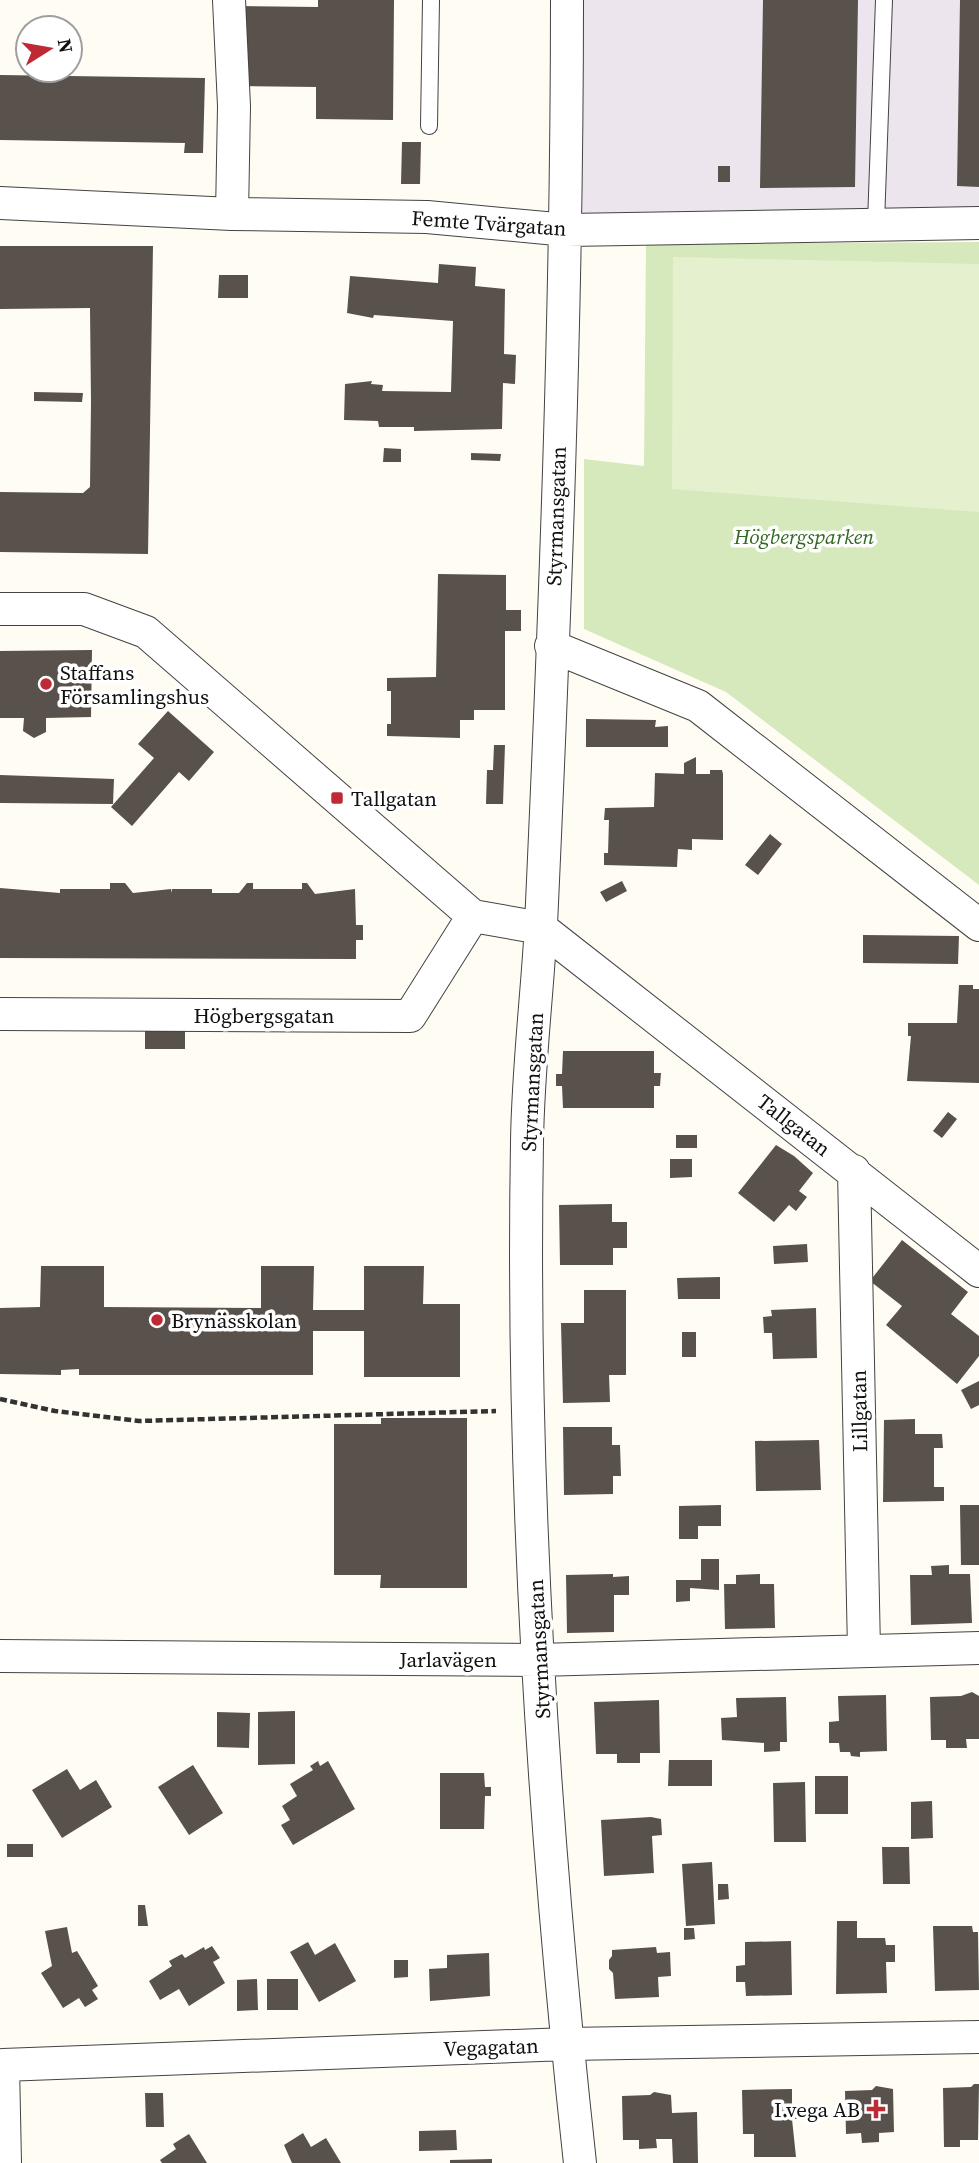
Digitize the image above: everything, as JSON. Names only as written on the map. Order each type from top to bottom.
[{"type":"street","points":[[229,0],[233,106],[232,214]]},
{"type":"street","name":"Styrmansgatan","points":[[567,0],[567,230],[541,928],[527,1138],[528,1409],[538,1660],[567,2044],[580,2163]]},
{"type":"street","name":"Femte Tvärgatan","points":[[0,204],[232,214],[427,218],[567,230],[979,223]]},
{"type":"street","points":[[0,609],[84,609],[146,632],[473,916],[541,928]]},
{"type":"street","points":[[551,646],[698,706],[979,925]]},
{"type":"street","name":"Högbergsgatan","points":[[0,1014],[410,1016],[473,916]]},
{"type":"street","name":"Tallgatan","points":[[541,928],[979,1271]]},
{"type":"street","name":"Lillgatan","points":[[854,1171],[864,1650]]},
{"type":"street","name":"Jarlavägen","points":[[0,1656],[538,1660],[979,1648]]},
{"type":"street","name":"Vegagatan","points":[[5,2163],[3,2065],[567,2044],[979,2038]]},
{"type":"lane","points":[[429,126],[431,0]]},
{"type":"lane","points":[[876,223],[884,0]]},
{"type":"path","points":[[0,1399],[55,1411],[139,1422],[528,1409]]},
{"type":"shaded area","points":[[580,0],[979,0],[979,233],[579,218]]},
{"type":"green space","name":"Högbergsparken","points":[[979,242],[979,885],[726,692],[584,629],[584,459],[644,466],[646,244]]},
{"type":"green space","points":[[673,257],[979,264],[979,512],[672,489]]},
{"type":"building","points":[[318,0],[394,0],[393,120],[316,119],[316,87],[235,86],[236,6],[318,7]]},
{"type":"building","points":[[763,0],[858,0],[855,187],[760,188]]},
{"type":"building","points":[[960,0],[979,0],[979,187],[957,186]]},
{"type":"building","points":[[0,75],[14,75],[14,84],[84,84],[84,76],[205,78],[203,153],[184,153],[185,143],[0,140]]},
{"type":"building","points":[[402,142],[421,142],[420,184],[401,184]]},
{"type":"building","points":[[718,166],[730,166],[730,182],[718,182]]},
{"type":"building","points":[[0,246],[153,246],[148,554],[0,552],[0,492],[83,493],[90,487],[91,402],[90,308],[0,309]]},
{"type":"building","points":[[439,264],[476,267],[475,286],[505,289],[504,354],[516,355],[515,384],[503,383],[502,429],[414,431],[414,427],[379,427],[378,421],[344,420],[345,384],[372,381],[371,384],[383,385],[382,391],[451,392],[453,321],[374,315],[373,318],[347,313],[350,276],[438,283]]},
{"type":"building","points":[[219,275],[248,275],[248,298],[218,298]]},
{"type":"building","points":[[34,392],[83,393],[82,402],[34,401]]},
{"type":"building","points":[[384,448],[401,449],[401,462],[383,462]]},
{"type":"building","points":[[471,453],[501,454],[500,461],[471,460]]},
{"type":"building","points":[[438,574],[506,575],[506,610],[521,610],[521,631],[505,631],[505,710],[474,710],[474,720],[460,720],[460,738],[387,736],[387,724],[391,724],[391,691],[387,691],[387,678],[436,677]]},
{"type":"building","name":"Staffans Församlingshus","points":[[92,650],[91,717],[46,718],[46,732],[34,738],[23,731],[24,718],[0,718],[0,651]]},
{"type":"building","points":[[168,711],[214,752],[189,781],[179,772],[132,826],[111,807],[154,758],[138,744]]},
{"type":"building","points":[[586,719],[656,720],[655,727],[668,726],[668,747],[586,747]]},
{"type":"building","points":[[494,745],[505,745],[503,804],[486,804],[487,770],[493,770]]},
{"type":"building","points":[[696,757],[696,774],[710,774],[710,770],[722,770],[723,840],[692,839],[692,850],[678,849],[677,867],[604,865],[604,853],[608,853],[609,820],[604,820],[605,808],[654,807],[655,773],[684,774],[684,763]]},
{"type":"building","points":[[0,775],[114,779],[113,804],[0,803]]},
{"type":"building","points":[[770,834],[782,844],[758,875],[745,865]]},
{"type":"building","points":[[622,881],[627,891],[606,902],[600,892]]},
{"type":"building","points":[[110,883],[125,883],[133,893],[212,889],[212,893],[239,893],[247,883],[253,883],[253,889],[302,889],[302,883],[307,883],[315,894],[355,889],[356,925],[363,925],[363,940],[356,940],[356,959],[0,958],[0,888],[60,893],[60,889],[110,889]]},
{"type":"building","points":[[863,935],[959,936],[958,964],[863,963]]},
{"type":"building","points":[[959,985],[973,985],[973,989],[979,989],[979,1083],[907,1081],[911,1036],[908,1036],[908,1023],[957,1023]]},
{"type":"building","points":[[145,1024],[185,1024],[185,1049],[145,1049]]},
{"type":"building","points":[[563,1051],[654,1051],[654,1073],[661,1073],[660,1086],[654,1086],[654,1108],[563,1108],[562,1086],[556,1086],[556,1074],[562,1074]]},
{"type":"building","points":[[948,1112],[957,1119],[942,1138],[933,1131]]},
{"type":"building","points":[[676,1135],[697,1135],[697,1148],[676,1148]]},
{"type":"building","points":[[776,1145],[813,1173],[799,1191],[807,1197],[796,1211],[789,1205],[774,1222],[738,1193]]},
{"type":"building","points":[[670,1159],[692,1159],[692,1177],[670,1178]]},
{"type":"building","points":[[612,1204],[612,1222],[627,1222],[627,1248],[613,1248],[613,1265],[560,1265],[559,1205]]},
{"type":"building","points":[[902,1240],[968,1292],[951,1314],[979,1336],[979,1356],[957,1384],[886,1325],[902,1306],[870,1281]]},
{"type":"building","points":[[807,1244],[808,1262],[774,1264],[773,1246]]},
{"type":"building","name":"Brynässkolan","points":[[41,1266],[104,1266],[104,1307],[261,1308],[261,1266],[314,1266],[313,1310],[364,1310],[364,1266],[424,1266],[423,1304],[460,1304],[460,1377],[364,1377],[364,1331],[313,1331],[313,1375],[79,1375],[79,1369],[61,1370],[61,1375],[0,1374],[0,1308],[40,1307]]},
{"type":"building","points":[[720,1277],[720,1299],[678,1299],[677,1278]]},
{"type":"building","points":[[584,1290],[626,1290],[626,1375],[609,1375],[610,1402],[563,1403],[561,1323],[584,1323]]},
{"type":"building","points":[[816,1308],[817,1358],[773,1359],[772,1333],[764,1333],[763,1317],[772,1316],[771,1310]]},
{"type":"building","points":[[682,1332],[696,1332],[696,1357],[682,1357]]},
{"type":"building","points":[[979,1381],[979,1405],[971,1409],[961,1390]]},
{"type":"building","points":[[381,1418],[467,1418],[467,1588],[380,1588],[381,1575],[334,1575],[334,1424],[381,1424]]},
{"type":"building","points":[[915,1419],[915,1434],[942,1434],[943,1448],[934,1448],[934,1487],[944,1487],[944,1501],[883,1502],[884,1420]]},
{"type":"building","points":[[563,1427],[612,1427],[612,1445],[620,1445],[621,1476],[613,1476],[613,1494],[564,1495]]},
{"type":"building","points":[[819,1440],[821,1490],[756,1491],[755,1441]]},
{"type":"building","points":[[721,1505],[721,1526],[698,1526],[698,1539],[679,1539],[679,1506]]},
{"type":"building","points":[[960,1505],[979,1505],[979,1565],[961,1565]]},
{"type":"building","points":[[701,1559],[719,1559],[719,1590],[690,1588],[690,1601],[676,1602],[676,1580],[701,1580]]},
{"type":"building","points":[[949,1565],[949,1574],[970,1574],[972,1623],[911,1625],[910,1575],[932,1575],[931,1566]]},
{"type":"building","points":[[613,1574],[613,1577],[629,1576],[629,1595],[614,1595],[614,1632],[567,1633],[566,1575]]},
{"type":"building","points":[[760,1574],[760,1584],[774,1584],[775,1628],[725,1629],[724,1584],[736,1584],[736,1575]]},
{"type":"building","points":[[972,1692],[979,1696],[979,1739],[966,1739],[967,1748],[946,1748],[946,1740],[931,1740],[930,1697],[961,1696]]},
{"type":"building","points":[[886,1695],[887,1751],[860,1752],[860,1757],[851,1756],[850,1752],[840,1752],[839,1743],[829,1743],[829,1722],[839,1721],[838,1696]]},
{"type":"building","points":[[786,1697],[787,1742],[780,1742],[780,1751],[764,1752],[764,1743],[722,1740],[721,1718],[737,1717],[736,1698]]},
{"type":"building","points":[[659,1700],[660,1753],[640,1753],[640,1763],[617,1763],[617,1754],[596,1754],[594,1702]]},
{"type":"building","points":[[295,1711],[295,1764],[258,1765],[258,1712]]},
{"type":"building","points":[[217,1712],[250,1713],[249,1748],[217,1747]]},
{"type":"building","points":[[669,1760],[712,1760],[712,1786],[668,1786]]},
{"type":"building","points":[[318,1761],[320,1766],[328,1761],[355,1809],[293,1845],[281,1825],[290,1820],[282,1806],[297,1796],[290,1784],[313,1770],[310,1766]]},
{"type":"building","points":[[193,1765],[223,1813],[189,1835],[158,1787]]},
{"type":"building","points":[[67,1769],[80,1790],[96,1780],[112,1807],[62,1838],[32,1790]]},
{"type":"building","points":[[440,1773],[484,1773],[485,1787],[491,1787],[491,1796],[485,1796],[484,1829],[440,1829]]},
{"type":"building","points":[[815,1776],[848,1776],[848,1814],[815,1814]]},
{"type":"building","points":[[805,1782],[806,1842],[774,1842],[773,1783]]},
{"type":"building","points":[[932,1801],[933,1838],[911,1839],[911,1802]]},
{"type":"building","points":[[651,1817],[661,1819],[662,1835],[652,1836],[654,1873],[604,1876],[601,1820]]},
{"type":"building","points":[[7,1844],[33,1844],[33,1857],[7,1857]]},
{"type":"building","points":[[882,1847],[909,1847],[910,1884],[883,1884]]},
{"type":"building","points":[[712,1862],[715,1924],[686,1926],[682,1864]]},
{"type":"building","points":[[718,1884],[728,1884],[729,1899],[718,1900]]},
{"type":"building","points":[[138,1905],[145,1905],[148,1926],[138,1926]]},
{"type":"building","points":[[837,1921],[857,1921],[857,1938],[885,1938],[886,1945],[895,1945],[895,1962],[886,1962],[887,1993],[836,1994]]},
{"type":"building","points":[[933,1926],[972,1926],[973,1932],[978,1932],[979,1990],[935,1991]]},
{"type":"building","points":[[67,1927],[72,1953],[77,1951],[98,1986],[92,1990],[98,1999],[85,2007],[79,1998],[63,2008],[41,1973],[52,1966],[45,1931]]},
{"type":"building","points":[[684,1928],[694,1928],[695,1939],[684,1940]]},
{"type":"building","points":[[791,1941],[792,1995],[746,1996],[745,1982],[736,1982],[736,1966],[745,1965],[745,1942]]},
{"type":"building","points":[[308,1942],[315,1955],[335,1943],[356,1981],[319,2002],[290,1952]]},
{"type":"building","points":[[212,1946],[220,1958],[213,1962],[225,1983],[189,2006],[179,1989],[160,2000],[149,1981],[172,1966],[169,1961],[182,1954],[185,1958],[204,1947],[205,1950]]},
{"type":"building","points":[[656,1947],[657,1953],[670,1952],[671,1976],[658,1977],[659,1997],[615,1999],[613,1973],[609,1969],[612,1950]]},
{"type":"building","points":[[489,1953],[490,1996],[430,2001],[429,1969],[447,1968],[447,1955]]},
{"type":"building","points":[[394,1960],[408,1960],[408,1977],[394,1978]]},
{"type":"building","points":[[257,1979],[258,2010],[237,2011],[237,1980]]},
{"type":"building","points":[[267,1979],[298,1979],[298,2010],[267,2010]]},
{"type":"building","points":[[979,2084],[978,2140],[960,2140],[960,2147],[944,2147],[943,2088],[971,2087]]},
{"type":"building","points":[[876,2086],[893,2089],[894,2132],[879,2133],[879,2142],[862,2143],[861,2133],[846,2134],[845,2091],[872,2090]]},
{"type":"building","points":[[792,2089],[792,2111],[799,2111],[799,2119],[792,2119],[796,2157],[754,2157],[754,2134],[743,2134],[742,2090]]},
{"type":"building","points":[[654,2092],[671,2095],[672,2113],[697,2112],[698,2163],[673,2163],[672,2139],[656,2139],[657,2148],[639,2149],[639,2140],[623,2140],[622,2096],[650,2095]]},
{"type":"building","points":[[145,2093],[163,2093],[164,2127],[146,2127]]},
{"type":"building","points":[[456,2130],[457,2150],[419,2151],[419,2131]]},
{"type":"building","points":[[303,2133],[311,2147],[326,2138],[341,2163],[292,2163],[284,2145]]},
{"type":"building","points":[[189,2134],[207,2163],[162,2163],[160,2160],[176,2149],[173,2144]]},
{"type":"building","points":[[492,2159],[492,2163],[450,2163],[450,2160]]},
{"type":"place","name":"Staffans Församlingshus","points":[[46,684]]},
{"type":"place","name":"Tallgatan","points":[[337,798]]},
{"type":"place","name":"Brynässkolan","points":[[157,1320]]},
{"type":"place","name":"I.vega AB","points":[[876,2109]]}]
